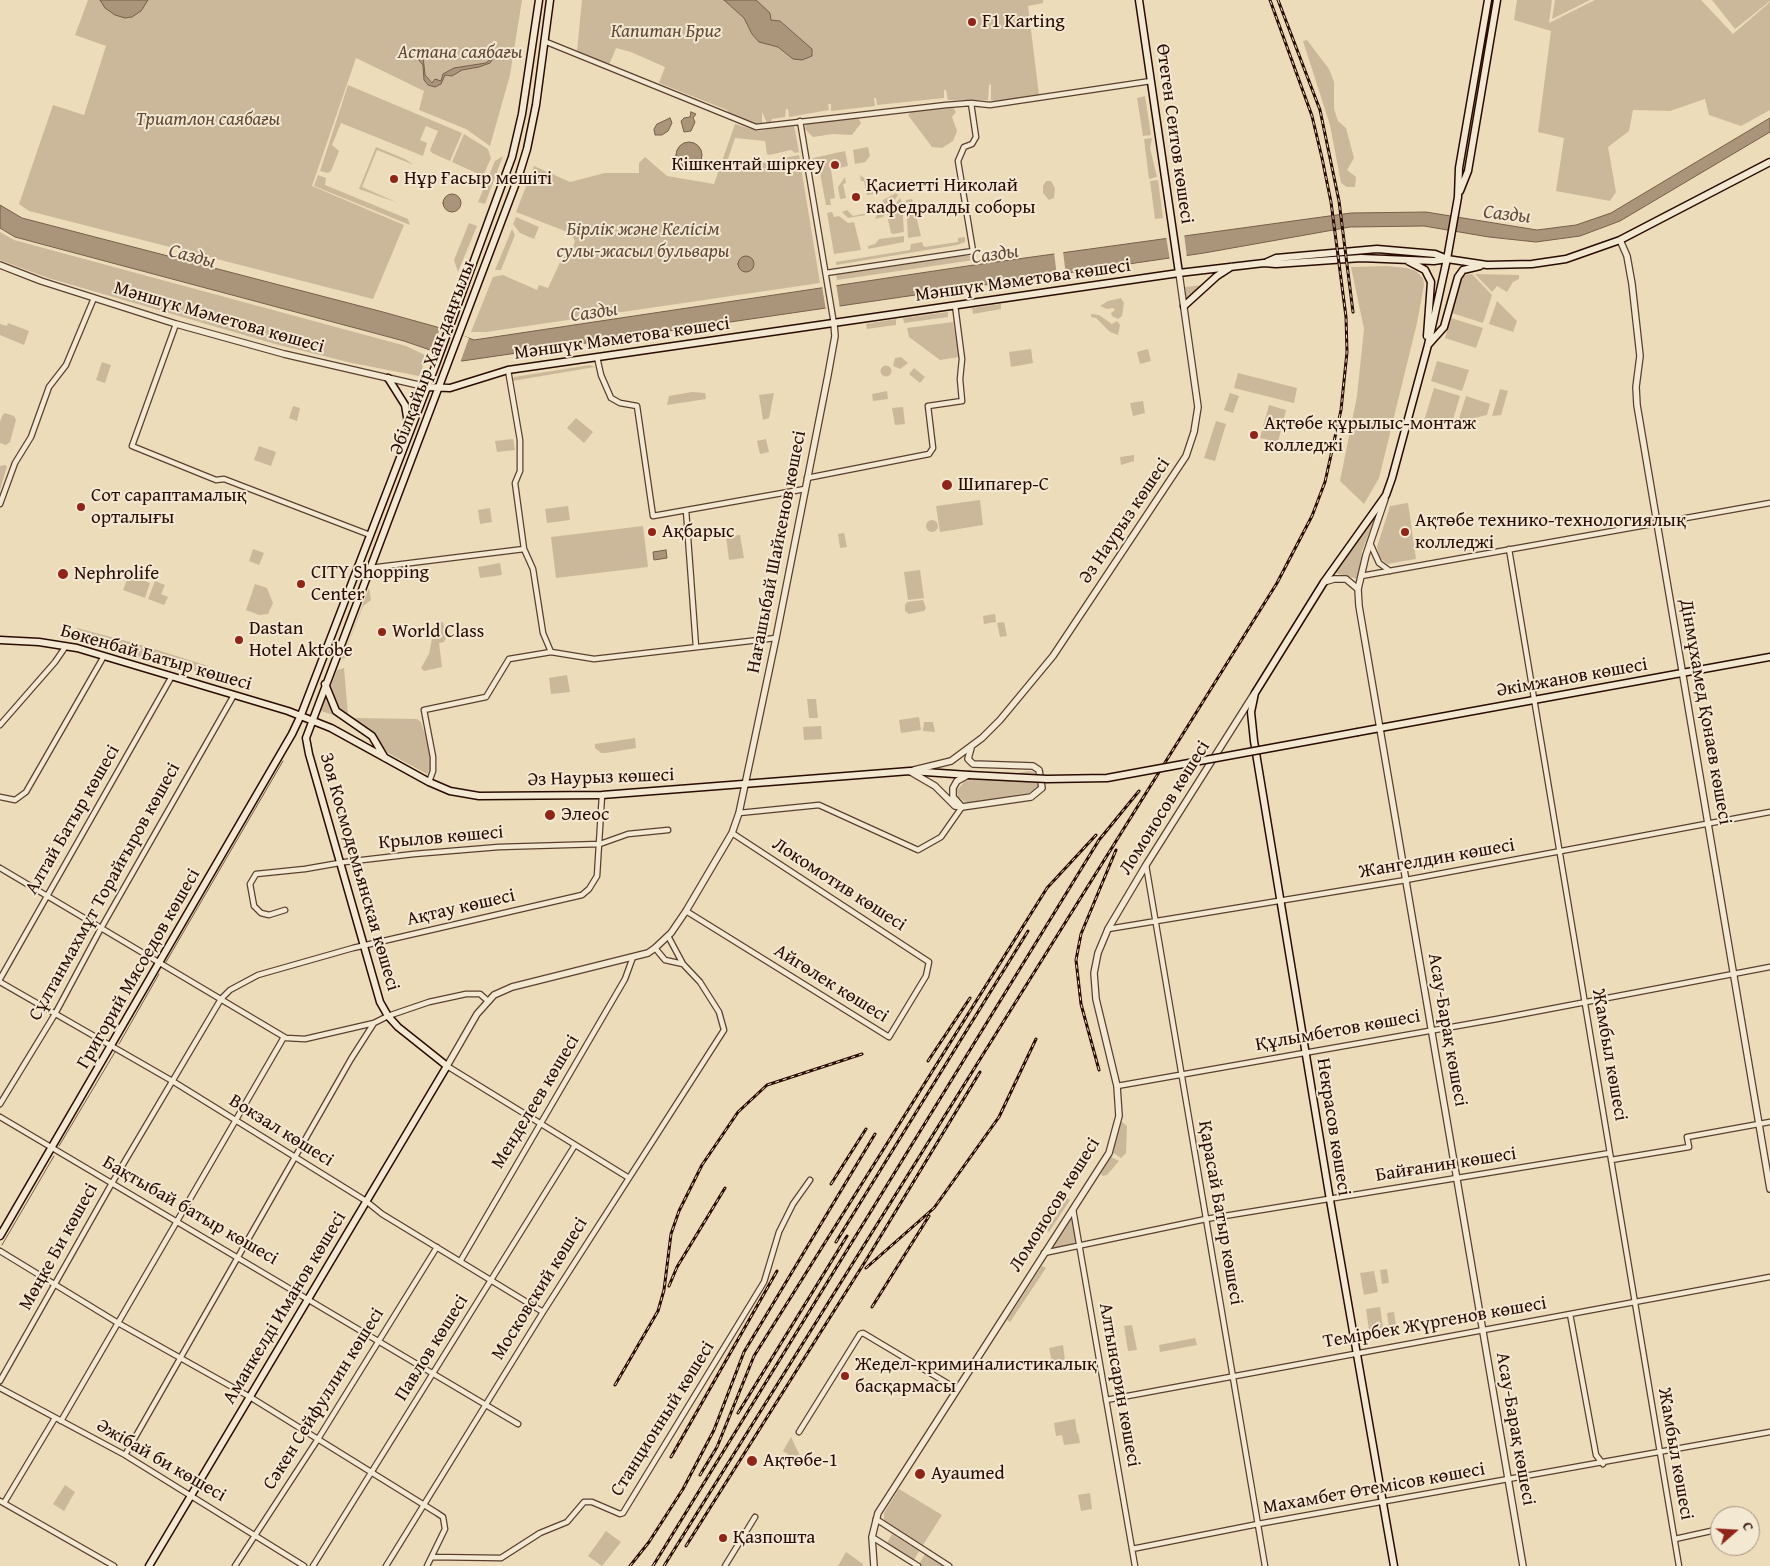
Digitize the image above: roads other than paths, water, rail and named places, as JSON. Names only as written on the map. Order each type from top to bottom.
[{"type":"main road","name":"Әбілқайыр Хан даңғылы","points":[[301,715],[438,361],[512,157],[522,114],[538,0]]},
{"type":"main road","name":"Әбілқайыр Хан даңғылы","points":[[311,719],[326,684],[368,568],[528,149],[550,0]]},
{"type":"main road","name":"Өтеген Сеитов көшесі","points":[[1139,0],[1179,273]]},
{"type":"main road","points":[[1428,345],[1448,259],[1458,197],[1459,168],[1488,0]]},
{"type":"main road","points":[[1458,197],[1468,171],[1497,0]]},
{"type":"main road","points":[[1477,63],[1486,65]]},
{"type":"main road","points":[[512,157],[519,175]]},
{"type":"main road","name":"Мәншүк Мәметова көшесі","points":[[1264,263],[1276,258],[1377,249],[1435,254],[1448,259],[1486,265],[1532,264],[1566,259],[1620,240],[1770,162]]},
{"type":"main road","points":[[479,245],[477,259],[482,270]]},
{"type":"main road","name":"Мәншүк Мәметова көшесі","points":[[427,387],[437,389],[460,386],[508,370],[1234,266],[1361,258],[1434,261],[1448,259]]},
{"type":"main road","points":[[1402,259],[1425,270],[1430,278],[1431,287],[1427,325],[1428,345]]},
{"type":"main road","points":[[1428,345],[1444,327],[1460,273],[1468,268],[1486,265]]},
{"type":"main road","points":[[1184,306],[1218,276],[1234,266]]},
{"type":"main road","name":"Ломоносов көшесі","points":[[1255,692],[1324,582],[1385,498],[1428,345]]},
{"type":"main road","points":[[388,378],[405,404],[409,432]]},
{"type":"main road","points":[[405,443],[415,447]]},
{"type":"main road","points":[[387,491],[396,495]]},
{"type":"main road","name":"Бөкенбай Батыр көшесі","points":[[0,640],[66,646],[234,694],[311,719]]},
{"type":"main road","points":[[324,655],[335,659]]},
{"type":"main road","name":"Әкімжанов көшесі","points":[[968,775],[1047,779],[1107,778],[1770,657]]},
{"type":"main road","points":[[326,684],[336,712],[372,736],[386,759]]},
{"type":"main road","name":"Некрасов көшесі","points":[[1255,692],[1251,725],[1330,1200],[1394,1566]]},
{"type":"main road","name":"Григорий Мясоедов көшесі","points":[[0,1236],[292,734],[301,715]]},
{"type":"main road","name":"Әз Наурыз көшесі","points":[[311,719],[430,782],[450,791],[479,796],[602,795],[744,786],[910,771],[968,775]]},
{"type":"main road","name":"Зоя Космодемьянская көшесі","points":[[311,719],[306,738],[308,748],[375,988],[388,1016],[398,1027],[447,1066]]},
{"type":"main road","name":"Аманкелді Иманов көшесі","points":[[149,1566],[447,1066]]},
{"type":"street","points":[[544,41],[756,127],[971,102],[990,105],[1151,81]]},
{"type":"street","points":[[826,273],[972,251],[958,161],[964,147],[972,144],[976,137],[971,102]]},
{"type":"street","points":[[800,121],[834,324]]},
{"type":"street","name":"Дінмұхамед Қонаев көшесі","points":[[1620,240],[1627,256],[1632,284],[1640,356],[1637,405],[1710,823],[1770,1189]]},
{"type":"street","name":"Мәншүк Мәметова көшесі","points":[[0,265],[41,281],[176,324],[284,354],[427,387]]},
{"type":"street","name":"Әз Наурыз көшесі","points":[[910,771],[945,763],[971,748],[1000,720],[1053,656],[1186,456],[1194,432],[1198,407],[1179,273]]},
{"type":"street","points":[[0,504],[15,462],[31,437],[49,387],[66,365],[94,298]]},
{"type":"street","points":[[808,478],[929,454],[933,448],[928,406],[962,401],[960,379],[962,358],[955,306]]},
{"type":"street","points":[[176,324],[132,446],[216,480],[224,479],[370,535]]},
{"type":"street","name":"Нағашыбай Шайкенов көшесі","points":[[447,1066],[477,1014],[494,995],[512,987],[632,958],[648,953],[655,948],[668,936],[686,911],[732,833],[776,638],[835,338],[834,324]]},
{"type":"street","points":[[597,357],[601,376],[611,398],[620,403],[637,406],[653,516],[805,489]]},
{"type":"street","points":[[508,370],[520,440],[520,471],[515,484],[524,549],[533,569],[543,632],[551,652]]},
{"type":"street","name":"Асау-Барақ көшесі","points":[[1385,498],[1370,543],[1358,589],[1378,728],[1458,1179],[1523,1566]]},
{"type":"street","points":[[1361,576],[1770,503]]},
{"type":"street","points":[[686,510],[696,647]]},
{"type":"street","points":[[1370,543],[1379,563],[1390,571]]},
{"type":"street","points":[[368,568],[524,549]]},
{"type":"street","name":"Жамбыл көшесі","points":[[1509,549],[1679,1566]]},
{"type":"street","points":[[1324,582],[1334,579],[1346,579],[1358,589]]},
{"type":"street","points":[[430,782],[433,771],[433,757],[424,710],[486,698],[509,659],[551,652],[594,660],[776,638]]},
{"type":"street","points":[[0,725],[55,662],[66,646]]},
{"type":"street","points":[[0,797],[15,800],[26,792],[104,656]]},
{"type":"street","name":"Алтай Батыр көшесі","points":[[0,981],[172,676]]},
{"type":"street","name":"Ломоносов көшесі","points":[[874,1566],[872,1537],[880,1509],[1109,1152],[1119,1116],[1117,1086],[1096,999],[1094,973],[1098,953],[1108,929],[1146,865],[1255,692]]},
{"type":"street","name":"Сұлтанмахмұт Торайғыров көшесі","points":[[0,1104],[55,1014],[100,930],[234,694]]},
{"type":"street","points":[[910,771],[935,786],[955,806],[962,807],[1031,796],[1042,788],[1039,770],[1033,766],[973,764],[968,759],[971,748]]},
{"type":"street","points":[[962,807],[953,796],[952,788],[968,775]]},
{"type":"street","name":"Ақтау көшесі","points":[[222,999],[230,990],[248,978],[363,945],[576,898],[594,883],[600,844],[602,795]]},
{"type":"street","points":[[738,813],[819,805],[918,850],[944,833],[962,807]]},
{"type":"street","name":"Жангелдин көшесі","points":[[1108,929],[1406,880],[1770,812]]},
{"type":"street","name":"Крылов көшесі","points":[[285,910],[269,915],[261,913],[254,906],[250,884],[256,874],[305,870],[340,863],[499,847],[600,844],[628,834],[668,830]]},
{"type":"street","name":"Локомотив көшесі","points":[[732,833],[929,962]]},
{"type":"street","name":"Қарасай Батыр көшесі","points":[[1146,865],[1265,1566]]},
{"type":"street","points":[[0,868],[100,930],[222,999],[284,1037],[305,1038],[374,1023],[388,1016],[430,1002],[474,993],[480,994],[488,1002]]},
{"type":"street","name":"Айгөлек көшесі","points":[[686,911],[889,1037],[926,976],[929,962]]},
{"type":"street","points":[[668,936],[683,964]]},
{"type":"street","points":[[655,948],[665,960],[683,964]]},
{"type":"street","name":"Менделеев көшесі","points":[[460,1260],[626,979],[632,958]]},
{"type":"street","name":"Московский көшесі","points":[[386,1566],[543,1312],[724,1030],[719,1012],[700,982],[683,964]]},
{"type":"street","name":"Құлымбетов көшесі","points":[[1117,1086],[1770,967]]},
{"type":"street","name":"Вокзал көшесі","points":[[0,981],[174,1082],[366,1200],[382,1214],[492,1279],[543,1312]]},
{"type":"street","name":"Мөңке Би көшесі","points":[[0,1381],[57,1285],[112,1183],[222,999]]},
{"type":"street","points":[[125,1455],[374,1023]]},
{"type":"street","points":[[61,1421],[284,1037]]},
{"type":"street","points":[[447,1066],[629,1178]]},
{"type":"street","name":"Бақтыбай батыр көшесі","points":[[0,1117],[309,1299],[484,1406],[518,1424]]},
{"type":"street","points":[[1611,1160],[1689,1147],[1687,1137],[1770,1122]]},
{"type":"street","name":"Павлов көшесі","points":[[313,1566],[575,1145]]},
{"type":"street","name":"Байғанин көшесі","points":[[1044,1253],[1206,1219],[1610,1153]]},
{"type":"street","name":"Станционный көшесі","points":[[432,1557],[501,1558],[540,1533],[567,1522],[584,1502],[592,1502],[620,1514],[623,1513],[764,1282],[779,1232],[793,1204],[810,1180]]},
{"type":"street","name":"Алтынсарин көшесі","points":[[1073,1209],[1135,1566]]},
{"type":"street","name":"Сәкен Сейфуллин көшесі","points":[[235,1566],[318,1439],[437,1247]]},
{"type":"street","points":[[0,1251],[118,1323],[250,1397],[443,1517],[445,1529],[427,1566]]},
{"type":"street","name":"Темірбек Жүргенов көшесі","points":[[1106,1400],[1770,1277]]},
{"type":"street","points":[[1570,1314],[1596,1455],[1603,1464]]},
{"type":"street","points":[[798,1432],[860,1334],[863,1333],[957,1389]]},
{"type":"street","name":"Әжібай би көшесі","points":[[0,1388],[125,1455],[304,1566]]},
{"type":"street","points":[[55,1418],[2,1502],[114,1566]]},
{"type":"street","name":"Махамбет Өтемісов көшесі","points":[[1132,1549],[1258,1524],[1659,1454],[1770,1432]]},
{"type":"street","points":[[725,1566],[755,1517]]},
{"type":"street","points":[[876,1519],[949,1566]]},
{"type":"street","points":[[1675,1539],[1710,1531]]},
{"type":"street","points":[[872,1537],[918,1566]]},
{"type":"waterway","points":[[166,962],[283,761]]},
{"type":"waterway","points":[[119,1044],[159,974]]},
{"type":"waterway","points":[[59,1146],[115,1052]]},
{"type":"waterway","points":[[2,1245],[54,1156]]},
{"type":"railway","points":[[664,1566],[1277,583],[1312,516],[1325,482],[1341,410],[1347,352],[1346,317],[1331,202],[1312,116],[1270,0]]},
{"type":"railway","points":[[1278,0],[1320,110],[1339,201],[1353,312]]},
{"type":"railway","points":[[653,1566],[1099,840],[1139,791]]},
{"type":"railway","points":[[700,1475],[717,1447],[754,1356],[1047,888],[1096,835]]},
{"type":"railway","points":[[1099,1070],[1081,1004],[1076,960],[1081,934],[1116,850]]},
{"type":"railway","points":[[836,1242],[1028,931]]},
{"type":"railway","points":[[928,1061],[970,998]]},
{"type":"railway","points":[[866,1268],[934,1208],[999,1117],[1036,1039]]},
{"type":"railway","points":[[615,1385],[658,1311],[664,1290],[671,1234],[679,1211],[702,1165],[738,1112],[767,1085],[862,1054]]},
{"type":"railway","points":[[686,1546],[868,1257],[980,1072]]},
{"type":"railway","points":[[831,1184],[866,1129]]},
{"type":"railway","points":[[630,1566],[649,1542],[683,1489],[714,1430],[744,1352],[875,1134]]},
{"type":"railway","points":[[669,1286],[677,1267],[725,1188]]},
{"type":"railway","points":[[872,1307],[929,1216]]},
{"type":"railway","points":[[738,1413],[847,1236]]},
{"type":"railway","points":[[671,1457],[777,1271]]},
{"type":"place","name":"F1 Karting","points":[[972,22]]},
{"type":"place","name":"Кішкентай шіркеу","points":[[835,165]]},
{"type":"place","name":"Нұр Ғасыр мешіті","points":[[394,179]]},
{"type":"place","name":"Қасиетті Николай кафедралды соборы","points":[[856,197]]},
{"type":"place","name":"Ақтөбе құрылыс-монтаж колледжі","points":[[1254,435]]},
{"type":"place","name":"Шипагер-С","points":[[947,485]]},
{"type":"place","name":"Сот сараптамалық орталығы","points":[[81,507]]},
{"type":"place","name":"Ақбарыс","points":[[652,532]]},
{"type":"place","name":"Ақтөбе технико-технологиялық колледжі","points":[[1405,532]]},
{"type":"place","name":"Nephrolife","points":[[63,574]]},
{"type":"place","name":"CITY Shopping Center","points":[[301,584]]},
{"type":"place","name":"World Class","points":[[382,632]]},
{"type":"place","name":"Dastan Hotel Aktobe","points":[[239,640]]},
{"type":"place","name":"Элеос","points":[[550,815]]},
{"type":"place","name":"Жедел-криминалистикалық басқармасы","points":[[845,1376]]},
{"type":"place","name":"Ақтөбе-1","points":[[752,1461]]},
{"type":"place","name":"Ayaumed","points":[[920,1474]]},
{"type":"place","name":"Қазпошта","points":[[723,1538]]},
{"type":"park label","name":"Капитан Бриг","points":[[666,32]]},
{"type":"park label","name":"Астана саябағы","points":[[460,53]]},
{"type":"park label","name":"Триатлон саябағы","points":[[208,120]]},
{"type":"park label","name":"Бірлік және Келісім сулы-жасыл бульвары","points":[[643,241]]},
{"type":"water label","name":"Сазды","points":[[1507,215]]},
{"type":"water label","name":"Сазды","points":[[995,255]]},
{"type":"water label","name":"Сазды","points":[[192,257]]},
{"type":"water label","name":"Сазды","points":[[594,313]]}]
